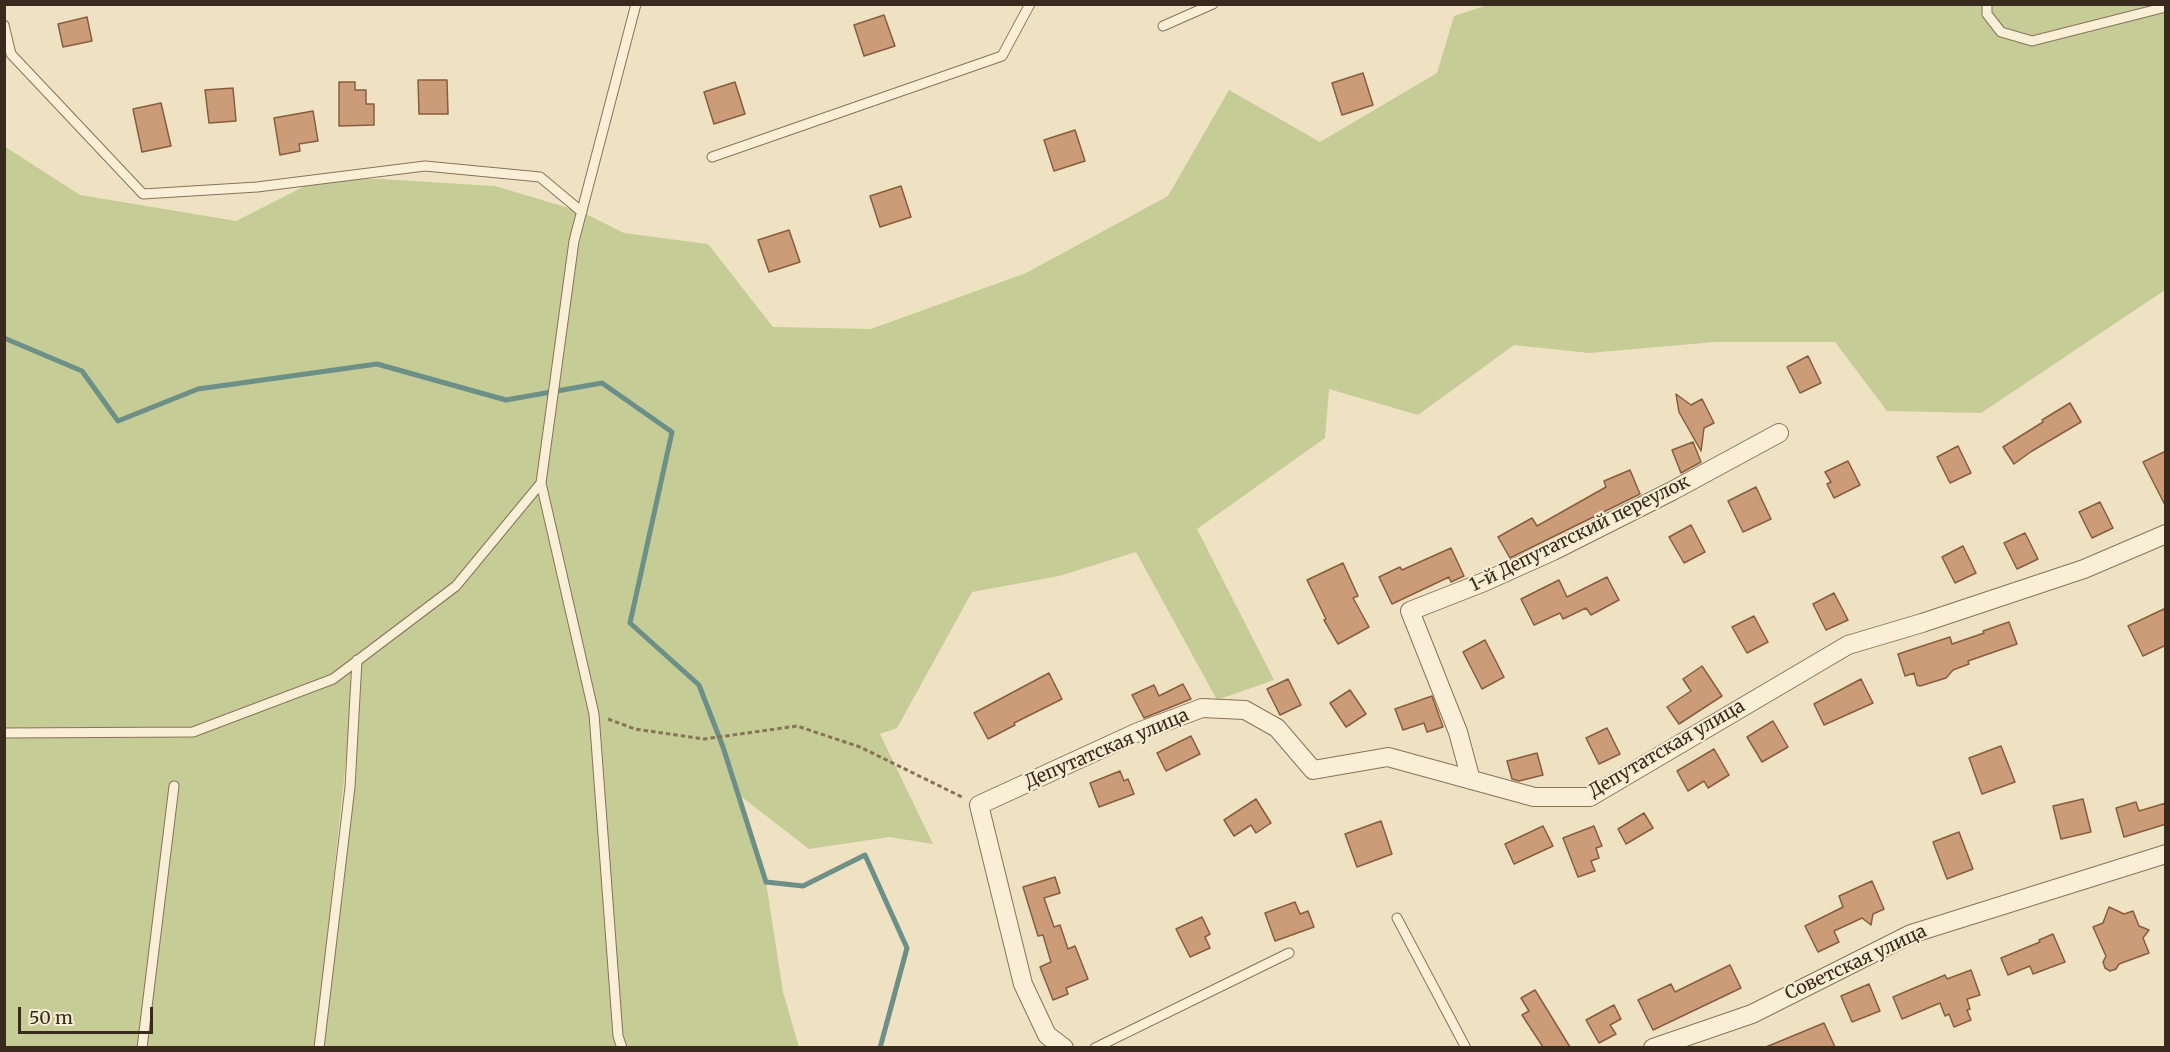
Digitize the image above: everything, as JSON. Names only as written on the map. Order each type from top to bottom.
[{"type":"street","name":"1-й Депутатский переулок","points":[[1471,780],[1458,732],[1419,638],[1410,610],[1484,582],[1553,551],[1779,434]]},
{"type":"street","name":"Депутатская улица","points":[[979,805],[1138,732],[1202,708],[1245,710],[1277,728],[1313,770],[1388,757],[1534,797],[1590,797],[1848,645],[2084,569],[2166,534]]},
{"type":"street","points":[[979,805],[1023,984],[1047,1035],[1065,1047]]},
{"type":"street","name":"Советская улица","points":[[1653,1047],[1752,1014],[1911,934],[2166,854]]},
{"type":"lane","points":[[622,1047],[618,1036],[594,714],[541,483],[574,241],[636,4]]},
{"type":"lane","points":[[712,157],[1002,56],[1030,4]]},
{"type":"lane","points":[[1163,26],[1213,4]]},
{"type":"lane","points":[[1987,4],[1987,14],[2001,32],[2032,41],[2166,7]]},
{"type":"lane","points":[[4,25],[11,54],[143,194],[257,187],[425,166],[540,177],[582,212]]},
{"type":"lane","points":[[4,733],[193,732],[333,679],[456,586],[541,483]]},
{"type":"lane","points":[[319,1047],[350,787],[357,660]]},
{"type":"lane","points":[[142,1047],[174,786]]},
{"type":"lane","points":[[1397,918],[1466,1047]]},
{"type":"lane","points":[[1095,1047],[1290,953]]},
{"type":"path","points":[[594,714],[635,729],[707,738],[797,726],[860,747],[979,805]]},
{"type":"green space","points":[[1488,5],[2165,5],[2165,290],[1981,413],[1887,411],[1835,342],[1715,342],[1589,353],[1514,345],[1418,415],[1329,389],[1325,438],[1197,529],[1274,680],[1217,700],[1136,552],[1059,576],[972,592],[897,728],[880,734],[933,844],[889,837],[809,849],[738,794],[766,882],[783,992],[799,1047],[319,1047],[350,787],[355,678],[315,1047],[5,1047],[4,146],[80,195],[236,221],[319,179],[381,179],[495,186],[582,212],[624,233],[708,244],[773,327],[871,329],[1026,273],[1168,196],[1229,90],[1320,142],[1437,73],[1454,16]]},
{"type":"building","points":[[884,15],[895,46],[864,56],[854,25]]},
{"type":"building","points":[[87,17],[92,41],[63,47],[58,24]]},
{"type":"building","points":[[1363,73],[1373,105],[1342,115],[1332,83]]},
{"type":"building","points":[[418,80],[447,80],[448,114],[419,114]]},
{"type":"building","points":[[339,82],[355,82],[355,90],[366,90],[366,104],[374,104],[374,125],[339,126]]},
{"type":"building","points":[[735,82],[745,114],[714,124],[704,92]]},
{"type":"building","points":[[233,88],[236,121],[209,123],[205,90]]},
{"type":"building","points":[[161,103],[171,146],[142,152],[133,109]]},
{"type":"building","points":[[313,111],[318,141],[299,144],[300,151],[280,155],[274,118]]},
{"type":"building","points":[[1075,130],[1085,161],[1054,171],[1044,140]]},
{"type":"building","points":[[901,186],[911,217],[880,227],[870,196]]},
{"type":"building","points":[[789,230],[800,262],[769,272],[758,240]]},
{"type":"building","points":[[1808,356],[1821,383],[1800,393],[1787,367]]},
{"type":"building","points":[[1676,394],[1691,405],[1702,399],[1714,423],[1704,428],[1701,451],[1679,412]]},
{"type":"building","points":[[2070,403],[2081,422],[2014,464],[2003,447]]},
{"type":"building","points":[[1693,442],[1701,462],[1681,473],[1672,450]]},
{"type":"building","points":[[1958,446],[1971,473],[1950,483],[1937,457]]},
{"type":"building","points":[[2166,451],[2166,507],[2143,462]]},
{"type":"building","points":[[1848,461],[1860,485],[1834,498],[1827,484],[1831,482],[1825,472]]},
{"type":"building","points":[[1630,470],[1640,494],[1510,558],[1498,537],[1532,518],[1537,526],[1606,487],[1604,481]]},
{"type":"building","points":[[1756,487],[1771,519],[1743,532],[1728,501]]},
{"type":"building","points":[[2100,502],[2113,528],[2092,538],[2079,512]]},
{"type":"building","points":[[1691,525],[1705,552],[1684,563],[1669,537]]},
{"type":"building","points":[[2025,533],[2038,559],[2017,569],[2004,543]]},
{"type":"building","points":[[1963,546],[1976,573],[1955,583],[1942,557]]},
{"type":"building","points":[[1451,548],[1464,576],[1451,582],[1449,577],[1392,604],[1379,577],[1400,567],[1402,570]]},
{"type":"building","points":[[1343,563],[1358,596],[1353,598],[1369,627],[1338,644],[1324,620],[1326,619],[1307,580]]},
{"type":"building","points":[[1607,577],[1619,600],[1591,615],[1586,608],[1563,619],[1560,613],[1534,625],[1521,599],[1559,580],[1567,597]]},
{"type":"building","points":[[1834,593],[1848,620],[1826,630],[1813,604]]},
{"type":"building","points":[[2166,608],[2166,645],[2143,656],[2128,626]]},
{"type":"building","points":[[1754,616],[1768,642],[1747,653],[1732,627]]},
{"type":"building","points":[[2009,622],[2017,644],[1968,661],[1969,664],[1953,670],[1946,678],[1920,686],[1917,685],[1914,673],[1905,676],[1898,654],[1950,637],[1952,644]]},
{"type":"building","points":[[1485,640],[1504,677],[1482,689],[1463,652]]},
{"type":"building","points":[[1702,666],[1722,696],[1679,724],[1667,707],[1691,691],[1683,679]]},
{"type":"building","points":[[1049,673],[1062,699],[988,739],[974,713]]},
{"type":"building","points":[[1288,679],[1301,705],[1280,715],[1267,689]]},
{"type":"building","points":[[1861,679],[1873,703],[1824,725],[1814,704]]},
{"type":"building","points":[[1183,684],[1191,699],[1144,718],[1132,695],[1154,685],[1159,696]]},
{"type":"building","points":[[1350,690],[1366,714],[1346,727],[1330,703]]},
{"type":"building","points":[[1432,696],[1443,727],[1427,732],[1424,723],[1403,730],[1395,709]]},
{"type":"building","points":[[1773,721],[1788,747],[1762,762],[1747,737]]},
{"type":"building","points":[[1607,728],[1620,754],[1599,764],[1586,738]]},
{"type":"building","points":[[1191,736],[1200,754],[1166,771],[1157,753]]},
{"type":"building","points":[[2001,746],[2015,782],[1982,794],[1969,758]]},
{"type":"building","points":[[1714,749],[1729,775],[1708,788],[1704,781],[1688,791],[1677,771]]},
{"type":"building","points":[[1537,753],[1543,775],[1519,781],[1512,779],[1507,761]]},
{"type":"building","points":[[1120,771],[1124,781],[1128,779],[1134,794],[1099,807],[1090,783]]},
{"type":"building","points":[[1256,799],[1271,823],[1256,833],[1251,825],[1234,836],[1224,820]]},
{"type":"building","points":[[2083,799],[2091,832],[2061,839],[2053,806]]},
{"type":"building","points":[[2136,802],[2139,811],[2166,803],[2166,824],[2124,837],[2116,808]]},
{"type":"building","points":[[1644,813],[1653,828],[1626,844],[1618,829]]},
{"type":"building","points":[[1381,821],[1392,854],[1357,867],[1345,834]]},
{"type":"building","points":[[1543,826],[1553,846],[1514,864],[1505,844]]},
{"type":"building","points":[[1594,826],[1602,846],[1596,848],[1599,858],[1591,861],[1595,871],[1578,877],[1563,838]]},
{"type":"building","points":[[1959,832],[1973,869],[1947,879],[1933,842]]},
{"type":"building","points":[[1055,877],[1060,893],[1044,898],[1054,927],[1060,925],[1068,949],[1075,946],[1088,979],[1066,988],[1068,994],[1053,1000],[1040,967],[1051,962],[1043,935],[1038,936],[1023,887]]},
{"type":"building","points":[[1872,881],[1884,909],[1873,914],[1871,925],[1862,918],[1834,931],[1839,942],[1818,952],[1805,926],[1843,907],[1839,896]]},
{"type":"building","points":[[1295,902],[1300,914],[1308,911],[1314,927],[1275,941],[1265,913]]},
{"type":"building","points":[[2109,907],[2124,914],[2133,911],[2139,926],[2149,930],[2143,938],[2149,953],[2119,964],[2116,969],[2110,971],[2105,968],[2103,962],[2106,956],[2093,927],[2103,923]]},
{"type":"building","points":[[1202,917],[1210,934],[1205,937],[1210,948],[1190,957],[1176,929]]},
{"type":"building","points":[[2053,934],[2065,962],[2033,974],[2030,966],[2008,975],[2001,958],[2040,942],[2039,940]]},
{"type":"building","points":[[1730,965],[1741,988],[1653,1030],[1638,1000],[1671,984],[1675,992]]},
{"type":"building","points":[[1971,970],[1980,995],[1967,999],[1970,1009],[1967,1010],[1971,1020],[1954,1027],[1949,1014],[1945,1016],[1940,1003],[1902,1019],[1893,997],[1945,975],[1947,979]]},
{"type":"building","points":[[1869,984],[1880,1011],[1852,1022],[1841,996]]},
{"type":"building","points":[[1535,990],[1570,1047],[1543,1047],[1522,1015],[1529,1011],[1521,998]]},
{"type":"building","points":[[1614,1005],[1621,1019],[1610,1025],[1616,1034],[1599,1043],[1586,1020]]},
{"type":"building","points":[[1824,1023],[1835,1047],[1766,1047]]},
{"type":"waterway","points":[[4,338],[82,371],[118,421],[198,389],[377,364],[506,400],[602,383],[672,432],[630,623],[699,685],[723,747],[766,882],[803,886],[865,855],[907,948],[880,1048]]}]
